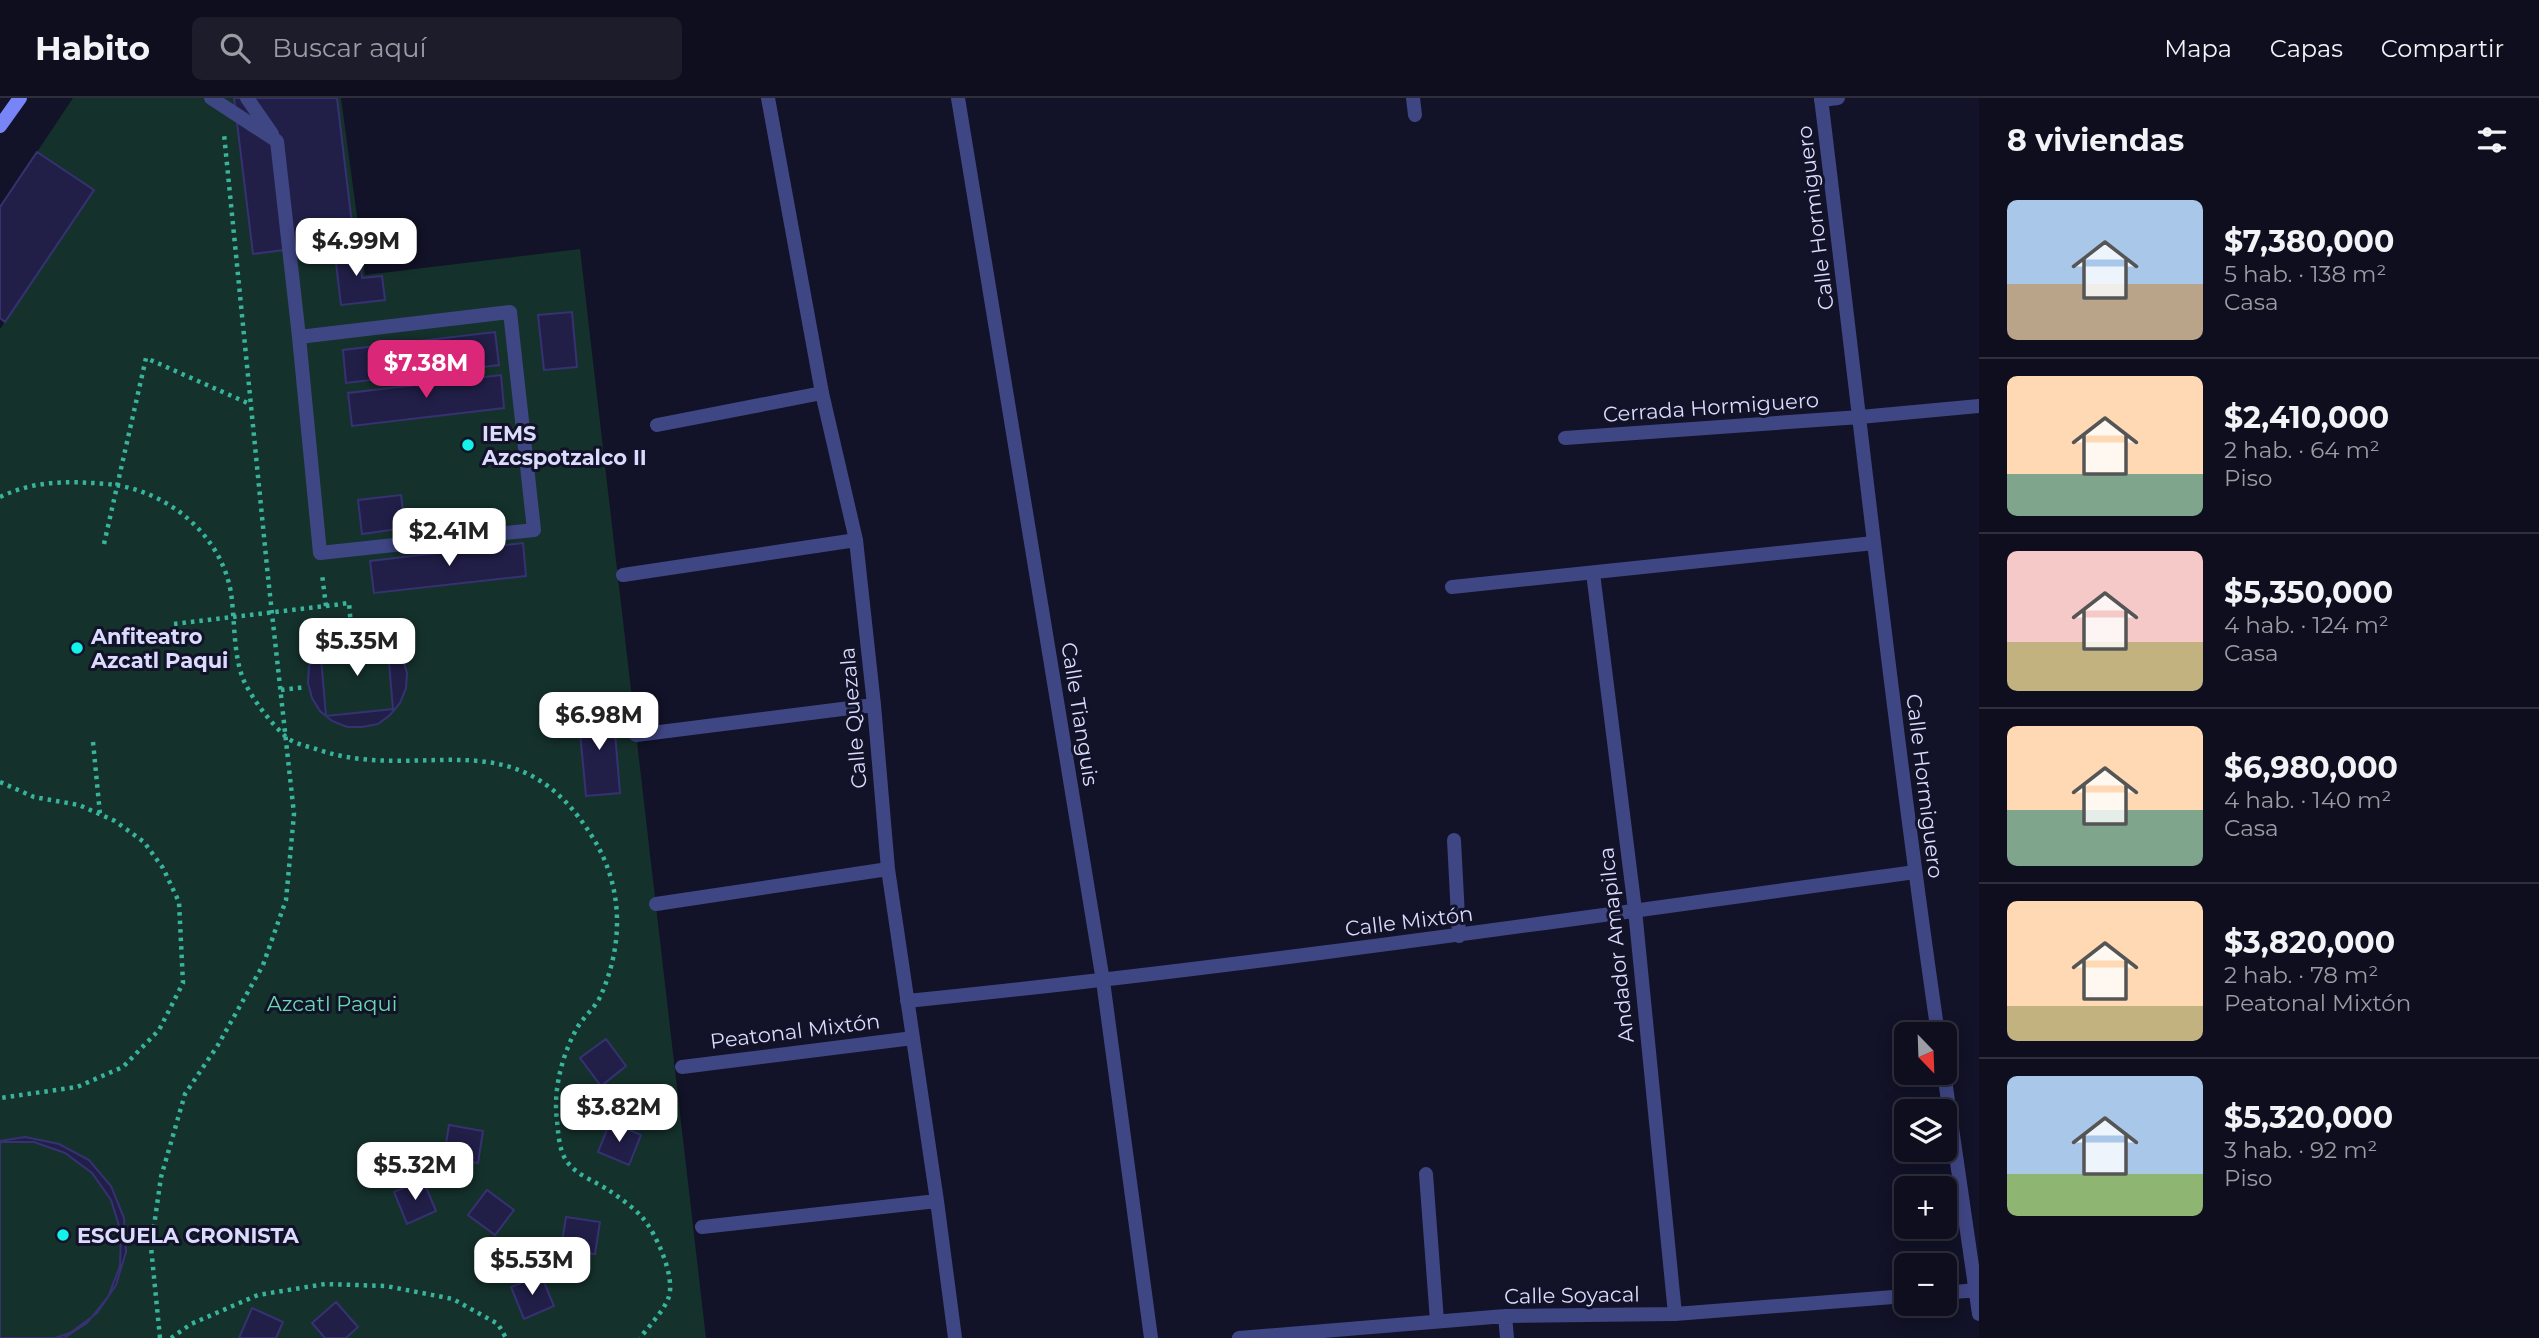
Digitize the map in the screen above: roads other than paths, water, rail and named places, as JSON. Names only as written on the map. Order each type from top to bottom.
[{"type":"main road","points":[[0,126],[20,98]]},
{"type":"street","points":[[247,98],[277,141],[320,553],[534,530],[510,312],[299,337]]},
{"type":"street","name":"Calle Quezala","points":[[768,98],[822,393],[856,540],[888,869],[955,1338]]},
{"type":"street","name":"Calle Tianguis","points":[[958,98],[1103,981],[1151,1338]]},
{"type":"street","points":[[1413,98],[1415,115]]},
{"type":"street","points":[[1821,99],[1838,98]]},
{"type":"street","name":"Calle Hormiguero","points":[[1821,99],[1915,872],[1936,1022]]},
{"type":"street","points":[[216,101],[277,141]]},
{"type":"street","points":[[657,425],[822,393]]},
{"type":"street","name":"Cerrada Hormiguero","points":[[1565,438],[1979,406]]},
{"type":"street","points":[[623,575],[856,540]]},
{"type":"street","points":[[1452,587],[1874,542]]},
{"type":"street","name":"Andador Amapilca","points":[[1593,573],[1635,910],[1675,1314]]},
{"type":"street","points":[[636,735],[874,705]]},
{"type":"street","points":[[1454,840],[1459,936]]},
{"type":"street","points":[[656,904],[888,869]]},
{"type":"street","name":"Calle Mixtón","points":[[906,1001],[1103,981],[1459,936],[1915,872]]},
{"type":"street","name":"Peatonal Mixtón","points":[[682,1067],[913,1038]]},
{"type":"street","points":[[1946,1085],[1979,1314]]},
{"type":"street","points":[[1426,1174],[1437,1321]]},
{"type":"street","points":[[702,1227],[937,1201]]},
{"type":"street","points":[[1957,1292],[1976,1290]]},
{"type":"street","name":"Calle Soyacal","points":[[1239,1338],[1332,1334],[1505,1316],[1675,1314],[1894,1297]]},
{"type":"street","points":[[1505,1316],[1507,1338]]},
{"type":"place","name":"IEMS Azcspotzalco II","points":[[468,445]]},
{"type":"place","name":"Anfiteatro Azcatl Paqui","points":[[77,648]]},
{"type":"place","name":"ESCUELA CRONISTA","points":[[63,1235]]},
{"type":"park label","name":"Azcatl Paqui","points":[[332,1003]]}]
